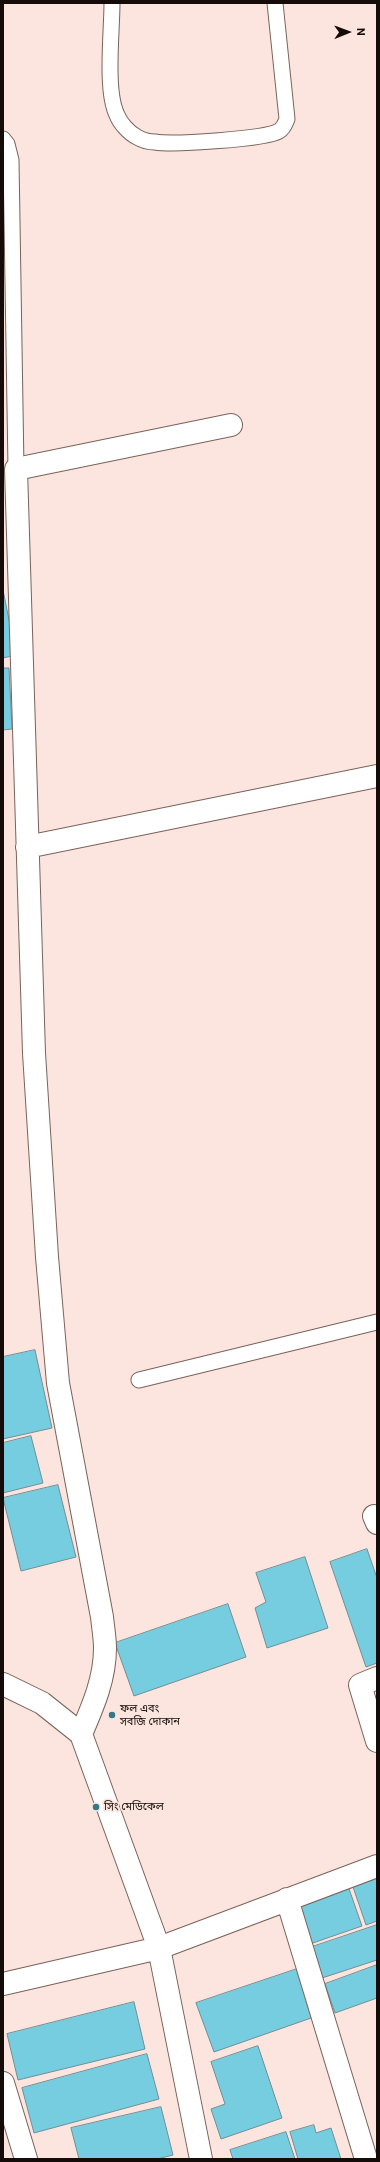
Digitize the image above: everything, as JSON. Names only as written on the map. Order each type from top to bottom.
[{"type":"street","points":[[81,1734],[96,1698],[103,1673],[105,1648],[102,1617],[58,1383],[47,1257],[34,1053],[16,469],[231,425]]},
{"type":"street","points":[[27,847],[377,776]]},
{"type":"street","points":[[377,1678],[360,1685],[377,1741]]},
{"type":"street","points":[[3,1684],[42,1703],[81,1734],[158,1948],[201,2159]]},
{"type":"street","points":[[3,1984],[158,1948],[377,1866]]},
{"type":"street","points":[[287,1899],[366,2159]]},
{"type":"street","points":[[3,2083],[26,2159]]},
{"type":"lane","points":[[112,3],[111,81],[112,101],[117,116],[125,128],[137,137],[154,142],[179,143],[272,134],[284,127],[287,119],[275,3]]},
{"type":"lane","points":[[3,139],[7,144],[11,160],[16,469]]},
{"type":"lane","points":[[139,1380],[377,1322]]},
{"type":"building","points":[[3,590],[16,655],[3,658]]},
{"type":"building","points":[[3,668],[9,668],[12,729],[3,730]]},
{"type":"building","points":[[35,1350],[52,1428],[3,1439],[3,1357]]},
{"type":"building","points":[[31,1436],[43,1483],[3,1493],[3,1443]]},
{"type":"building","points":[[58,1485],[76,1557],[21,1571],[3,1498]]},
{"type":"building","points":[[367,1549],[377,1578],[377,1663],[366,1667],[330,1562]]},
{"type":"building","points":[[305,1557],[328,1628],[267,1648],[255,1608],[266,1602],[256,1573]]},
{"type":"building","points":[[228,1604],[246,1657],[134,1696],[115,1643]]},
{"type":"building","points":[[377,1873],[377,1921],[366,1925],[351,1881]]},
{"type":"building","points":[[347,1883],[362,1926],[310,1944],[295,1901]]},
{"type":"building","points":[[377,1925],[377,1960],[322,1978],[312,1947]]},
{"type":"building","points":[[377,1965],[377,1998],[335,2013],[325,1984]]},
{"type":"building","points":[[297,1969],[314,2017],[214,2052],[196,2003]]},
{"type":"building","points":[[134,2002],[145,2049],[18,2080],[7,2034]]},
{"type":"building","points":[[258,2046],[282,2118],[221,2139],[211,2109],[225,2104],[211,2062]]},
{"type":"building","points":[[147,2054],[159,2099],[34,2133],[22,2088]]},
{"type":"building","points":[[161,2107],[173,2155],[157,2159],[79,2159],[71,2128]]},
{"type":"building","points":[[314,2125],[316,2133],[331,2128],[341,2159],[298,2159],[290,2132]]},
{"type":"building","points":[[286,2132],[295,2159],[233,2159],[230,2150]]},
{"type":"place","name":"ফল এবং সবজি দোকান","points":[[112,1715]]},
{"type":"place","name":"সিং মেডিকেল","points":[[96,1807]]}]
